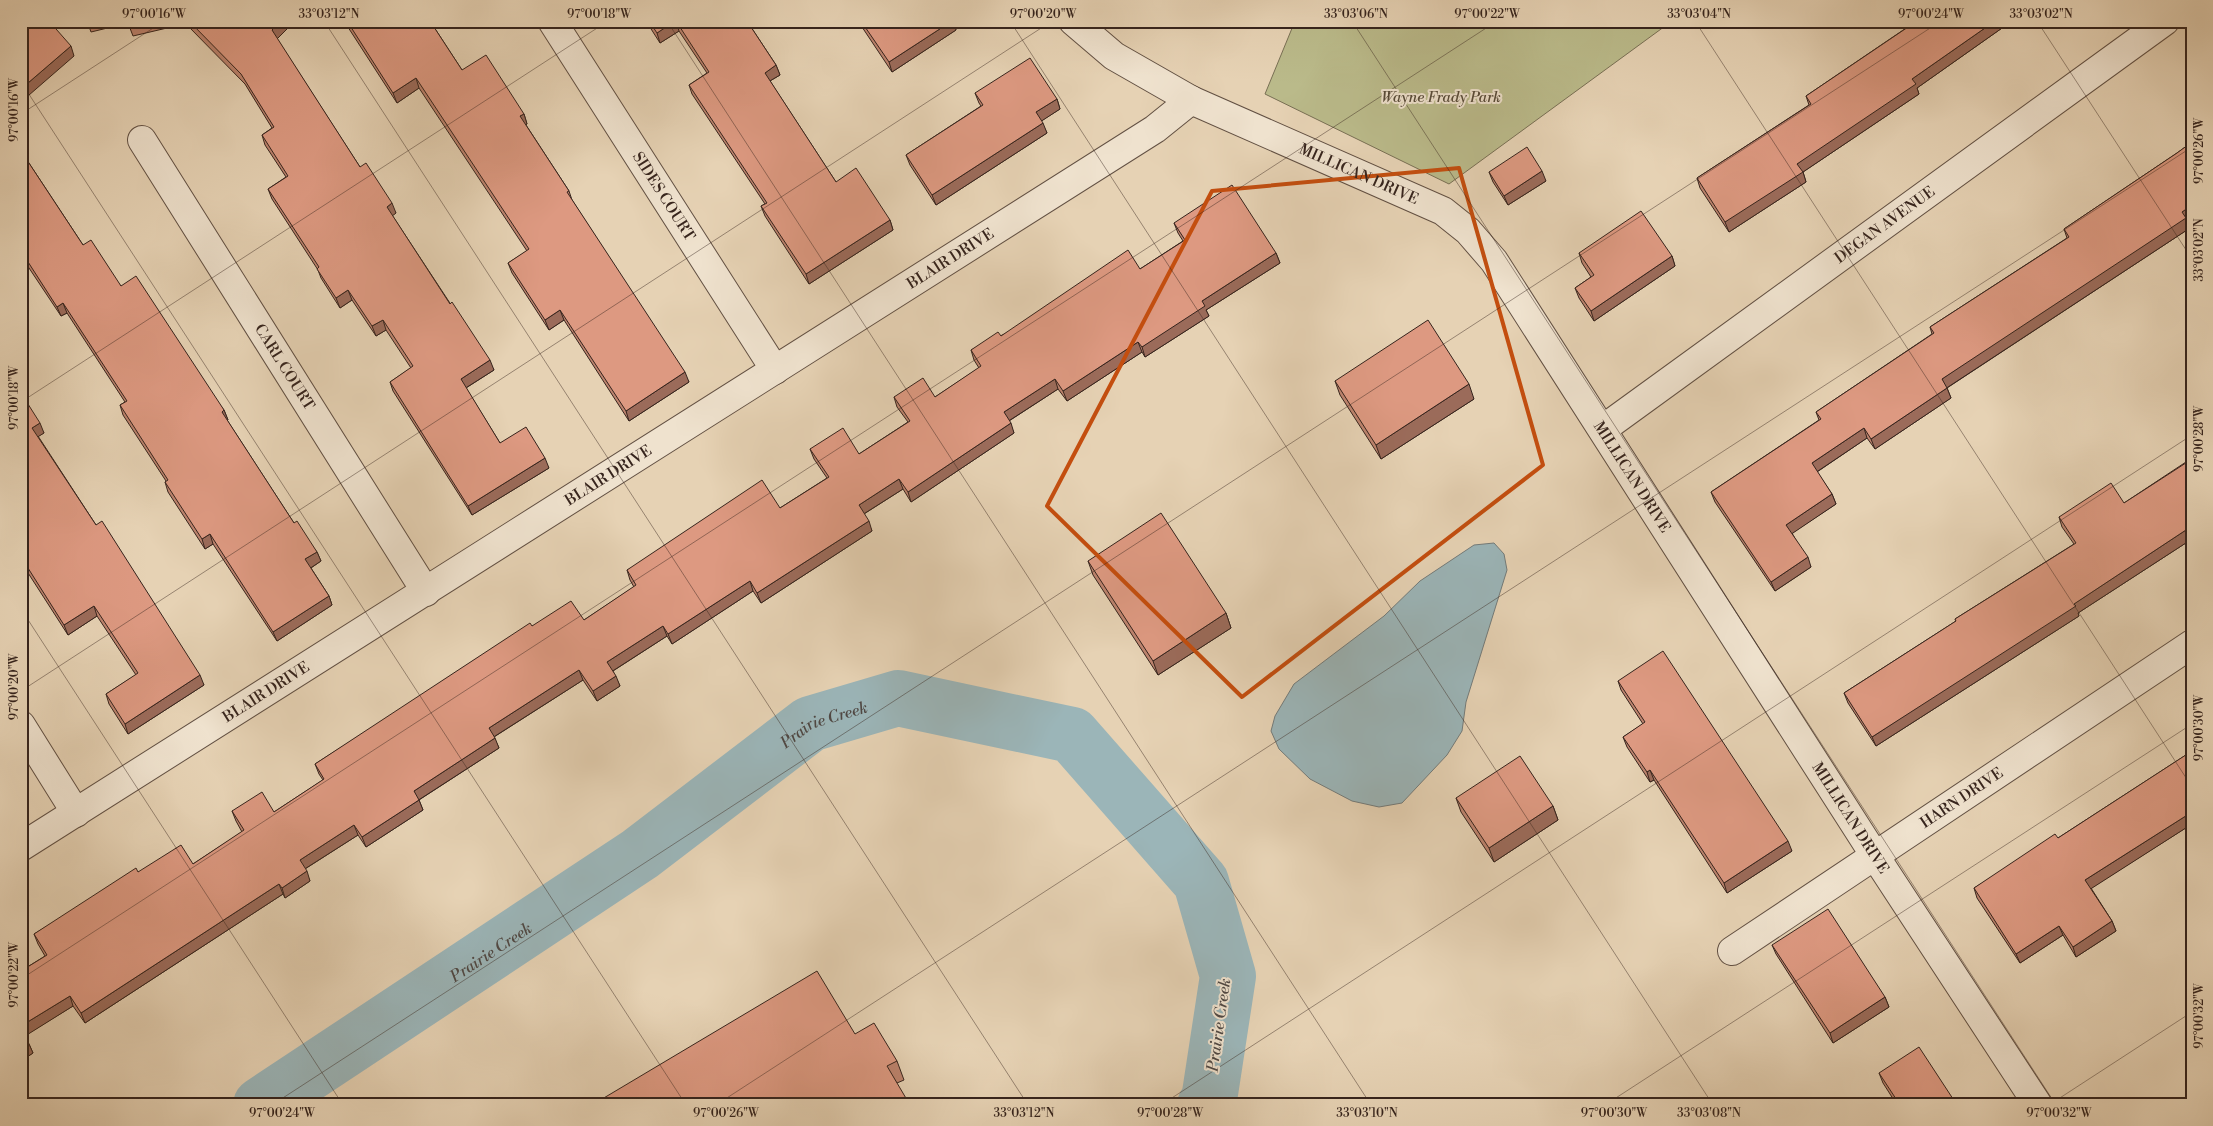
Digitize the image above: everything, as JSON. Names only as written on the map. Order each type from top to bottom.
[{"type":"street","name":"SIDES COURT","points":[[552,21],[775,370]]},
{"type":"street","name":"MILLICAN DRIVE","points":[[1073,21],[1114,56],[1191,100],[1443,211],[1468,231],[1494,261],[1875,856],[2038,1105]]},
{"type":"street","name":"DEGAN AVENUE","points":[[1603,429],[2165,21]]},
{"type":"street","name":"BLAIR DRIVE","points":[[21,847],[426,592],[1155,128],[1191,100]]},
{"type":"street","name":"CARL COURT","points":[[142,140],[426,592]]},
{"type":"street","name":"HARN DRIVE","points":[[1732,951],[2192,644]]},
{"type":"street","points":[[21,724],[76,813]]},
{"type":"highlighted area","points":[[1459,168],[1543,465],[1242,697],[1047,506],[1212,191]]},
{"type":"green space","name":"Wayne Frady Park","points":[[1295,21],[1672,21],[1449,184],[1265,94]]},
{"type":"water","points":[[1494,543],[1504,554],[1507,570],[1466,702],[1462,731],[1447,755],[1402,803],[1379,807],[1352,801],[1310,779],[1279,749],[1271,731],[1275,716],[1294,684],[1384,616],[1420,581],[1474,545]]},
{"type":"building","points":[[21,21],[49,21],[71,46],[21,89]]},
{"type":"building","points":[[128,21],[151,21],[129,26]]},
{"type":"building","points":[[189,21],[281,21],[272,30],[360,167],[366,163],[392,203],[387,207],[450,304],[452,302],[490,360],[461,379],[500,443],[526,427],[545,458],[468,506],[390,382],[413,366],[383,320],[372,326],[348,290],[336,298],[317,269],[319,267],[268,189],[288,176],[262,135],[274,127],[241,74]]},
{"type":"building","points":[[347,21],[430,21],[462,70],[486,55],[524,114],[520,116],[569,191],[567,192],[685,372],[626,411],[560,310],[545,320],[508,263],[529,249],[416,78],[393,93]]},
{"type":"building","points":[[649,21],[675,21],[657,33]]},
{"type":"building","points":[[676,21],[747,21],[776,65],[765,73],[836,182],[856,168],[890,220],[806,274],[761,206],[767,203],[689,85],[709,72]]},
{"type":"building","points":[[861,21],[952,21],[889,62]]},
{"type":"building","points":[[1913,21],[1995,21],[1912,79],[1916,84],[1797,164],[1803,172],[1725,222],[1697,178],[1811,104],[1806,96],[1914,23]]},
{"type":"building","points":[[1030,58],[1057,99],[1036,112],[1043,123],[932,195],[906,155],[983,105],[975,93]]},
{"type":"building","points":[[2192,142],[2192,205],[2182,212],[2186,218],[1942,379],[1947,388],[1871,439],[1864,428],[1812,463],[1832,494],[1786,525],[1808,557],[1771,582],[1711,492],[1821,419],[1816,412],[1934,333],[1930,327],[2069,237],[2064,229]]},
{"type":"building","points":[[1527,147],[1542,171],[1504,196],[1489,172]]},
{"type":"building","points":[[21,151],[83,245],[91,240],[121,286],[136,276],[224,410],[222,412],[294,523],[297,521],[317,552],[305,559],[329,596],[273,632],[210,534],[202,539],[165,482],[168,480],[120,405],[127,401],[63,303],[57,307],[21,251]]},
{"type":"building","points":[[1232,185],[1276,253],[1202,301],[1205,306],[1142,347],[1138,342],[1063,391],[1055,379],[1004,412],[1011,423],[908,492],[899,479],[859,505],[869,521],[757,593],[750,581],[668,634],[663,626],[607,662],[616,676],[593,691],[579,670],[489,728],[495,738],[414,791],[419,800],[362,837],[354,825],[300,860],[307,871],[282,888],[279,884],[81,1013],[70,996],[21,1026],[21,971],[47,955],[34,934],[136,868],[138,872],[181,845],[193,864],[244,830],[232,811],[262,792],[274,812],[324,779],[315,764],[530,623],[532,626],[571,601],[584,620],[636,585],[627,570],[762,480],[780,508],[829,477],[810,449],[843,428],[859,454],[910,421],[894,397],[923,378],[935,397],[981,366],[971,350],[998,332],[1001,336],[1128,250],[1140,269],[1185,240],[1174,223]]},
{"type":"building","points":[[1641,211],[1672,256],[1591,311],[1575,288],[1594,275],[1579,253]]},
{"type":"building","points":[[1428,320],[1469,384],[1376,445],[1335,381]]},
{"type":"building","points":[[21,393],[40,423],[32,428],[96,525],[102,521],[200,675],[125,724],[106,694],[138,673],[94,606],[64,625],[21,557]]},
{"type":"building","points":[[2192,459],[2192,519],[2190,520],[2192,526],[2074,604],[2076,606],[1872,737],[1844,693],[1956,621],[1955,619],[2076,543],[2059,517],[2111,483],[2124,503]]},
{"type":"building","points":[[1161,513],[1226,613],[1153,661],[1088,561]]},
{"type":"building","points":[[1663,651],[1788,841],[1724,883],[1650,770],[1647,772],[1623,737],[1645,722],[1618,681]]},
{"type":"building","points":[[2192,751],[2192,812],[2085,880],[2112,921],[2073,947],[2059,926],[2016,954],[1974,888],[2055,834],[2058,838]]},
{"type":"building","points":[[1520,756],[1553,806],[1489,848],[1456,798]]},
{"type":"building","points":[[1828,909],[1885,997],[1830,1033],[1772,945]]},
{"type":"building","points":[[817,971],[855,1034],[874,1023],[897,1061],[887,1066],[910,1105],[592,1105]]},
{"type":"building","points":[[21,1032],[29,1044],[21,1049]]},
{"type":"building","points":[[1919,1047],[1957,1105],[1900,1105],[1879,1073]]},
{"type":"waterway","name":"Prairie Creek","points":[[261,1105],[640,854],[810,724],[898,698],[1072,735],[1201,882],[1228,976],[1209,1100],[1205,1105]]}]
